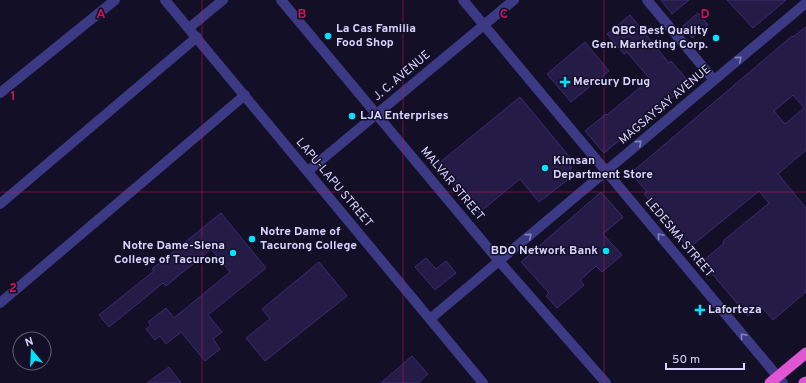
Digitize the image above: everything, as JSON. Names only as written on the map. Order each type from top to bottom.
[{"type":"highway","points":[[777,381],[806,353]]},
{"type":"street","points":[[0,93],[116,0]]},
{"type":"street","name":"LAPU-LAPU STREET","points":[[165,0],[483,383]]},
{"type":"street","points":[[189,28],[223,0]]},
{"type":"street","name":"MALVAR STREET","points":[[281,0],[499,261],[606,383]]},
{"type":"street","name":"LEDESMA STREET","points":[[463,0],[606,171],[777,381]]},
{"type":"street","name":"J. C. AVENUE","points":[[308,171],[514,0]]},
{"type":"street","points":[[647,0],[714,80]]},
{"type":"street","name":"MAGSAYSAY AVENUE","points":[[430,319],[806,3]]},
{"type":"street","points":[[0,204],[197,37]]},
{"type":"street","points":[[0,302],[245,95]]},
{"type":"building","points":[[661,0],[689,0],[672,14]]},
{"type":"building","points":[[727,0],[786,0],[753,28]]},
{"type":"building","points":[[698,13],[708,25],[692,38],[683,26]]},
{"type":"building","points":[[630,15],[669,63],[671,61],[690,83],[604,153],[585,131],[606,114],[607,115],[650,79],[627,52],[624,54],[607,34]]},
{"type":"building","points":[[806,27],[806,150],[778,174],[806,208],[806,292],[773,320],[760,305],[748,316],[702,262],[724,243],[723,241],[769,203],[759,191],[689,248],[644,194],[647,192],[631,173],[792,36],[793,37]],"holes":[[[793,95],[804,108],[785,124],[774,111]]]},
{"type":"building","points":[[585,42],[609,71],[571,102],[547,74]]},
{"type":"building","points":[[520,97],[572,160],[570,178],[539,202],[520,179],[479,213],[438,164]]},
{"type":"building","points":[[601,192],[623,217],[603,234],[622,255],[602,272],[596,266],[580,280],[584,285],[557,308],[546,296],[549,293],[521,262]]},
{"type":"building","points":[[221,213],[266,268],[208,315],[222,332],[213,339],[220,349],[205,361],[181,332],[166,344],[160,336],[155,340],[146,329],[151,325],[148,322],[166,308],[174,318],[230,272],[211,249],[166,286],[163,283],[109,327],[99,315],[154,271],[152,269]]},
{"type":"building","points":[[426,258],[436,269],[446,261],[456,273],[435,290],[415,267]]},
{"type":"building","points":[[319,262],[347,296],[265,361],[246,338],[270,319],[262,309]]},
{"type":"building","points":[[412,356],[428,374],[418,383],[381,383]]},
{"type":"building","points":[[169,367],[181,383],[147,383]]},
{"type":"place","name":"La Cas Familia Food Shop","points":[[328,36]]},
{"type":"place","name":"QBC Best Quality Gen. Marketing Corp.","points":[[716,38]]},
{"type":"place","name":"Mercury Drug","points":[[565,82]]},
{"type":"place","name":"LJA Enterprises","points":[[352,116]]},
{"type":"place","name":"Kimsan Department Store","points":[[545,168]]},
{"type":"place","name":"Notre Dame of Tacurong College","points":[[252,239]]},
{"type":"place","name":"BDO Network Bank","points":[[606,251]]},
{"type":"place","name":"Notre Dame-Siena College of Tacurong","points":[[233,253]]},
{"type":"place","name":"Laforteza","points":[[700,310]]}]
